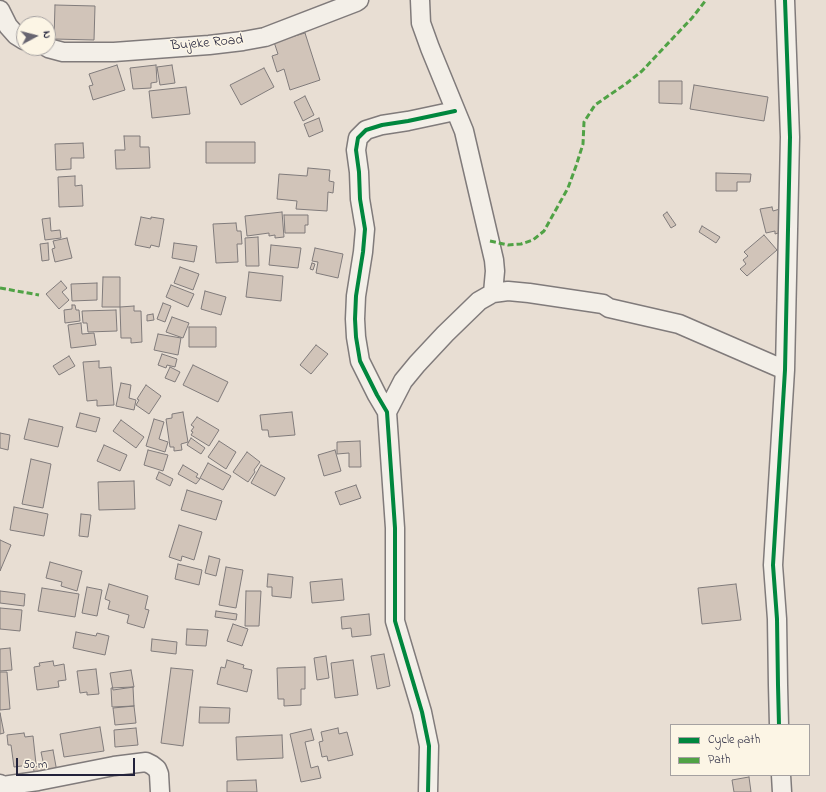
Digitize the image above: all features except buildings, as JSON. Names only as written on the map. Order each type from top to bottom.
[{"type":"street","name":"Bujeke Road","points":[[56,50],[63,52],[114,52],[243,41],[265,37],[359,0]]},
{"type":"street","points":[[420,0],[421,23],[464,131],[492,247],[495,271],[493,293]]},
{"type":"street","points":[[779,724],[777,619],[773,565],[785,370],[790,137],[785,0]]},
{"type":"street","points":[[0,10],[8,26],[16,35]]},
{"type":"street","points":[[428,792],[429,746],[422,712],[395,621],[395,528],[387,412],[376,395],[360,361],[356,337],[356,296],[365,229],[360,199],[359,172],[356,150],[358,138],[366,130],[382,125],[455,111]]},
{"type":"street","points":[[387,412],[403,381],[445,334],[479,301],[493,293],[508,291],[603,304],[609,308],[679,324],[785,370]]},
{"type":"street","points":[[0,784],[3,786],[38,782],[114,766],[146,762],[157,769],[159,774],[160,792]]},
{"type":"street","points":[[781,776],[782,792]]},
{"type":"marked path","points":[[490,241],[508,245],[521,244],[533,240],[544,231],[568,188],[583,144],[584,122],[595,105],[642,71],[692,18],[706,0]]},
{"type":"marked path","points":[[0,288],[39,295]]},
{"type":"cycle path","points":[[779,724],[777,619],[773,565],[785,370],[790,137],[785,0]]},
{"type":"cycle path","points":[[428,792],[429,746],[422,712],[395,621],[395,528],[387,412],[360,361],[356,337],[356,296],[365,229],[360,199],[359,172],[356,150],[358,138],[366,130],[382,125],[455,111]]}]
